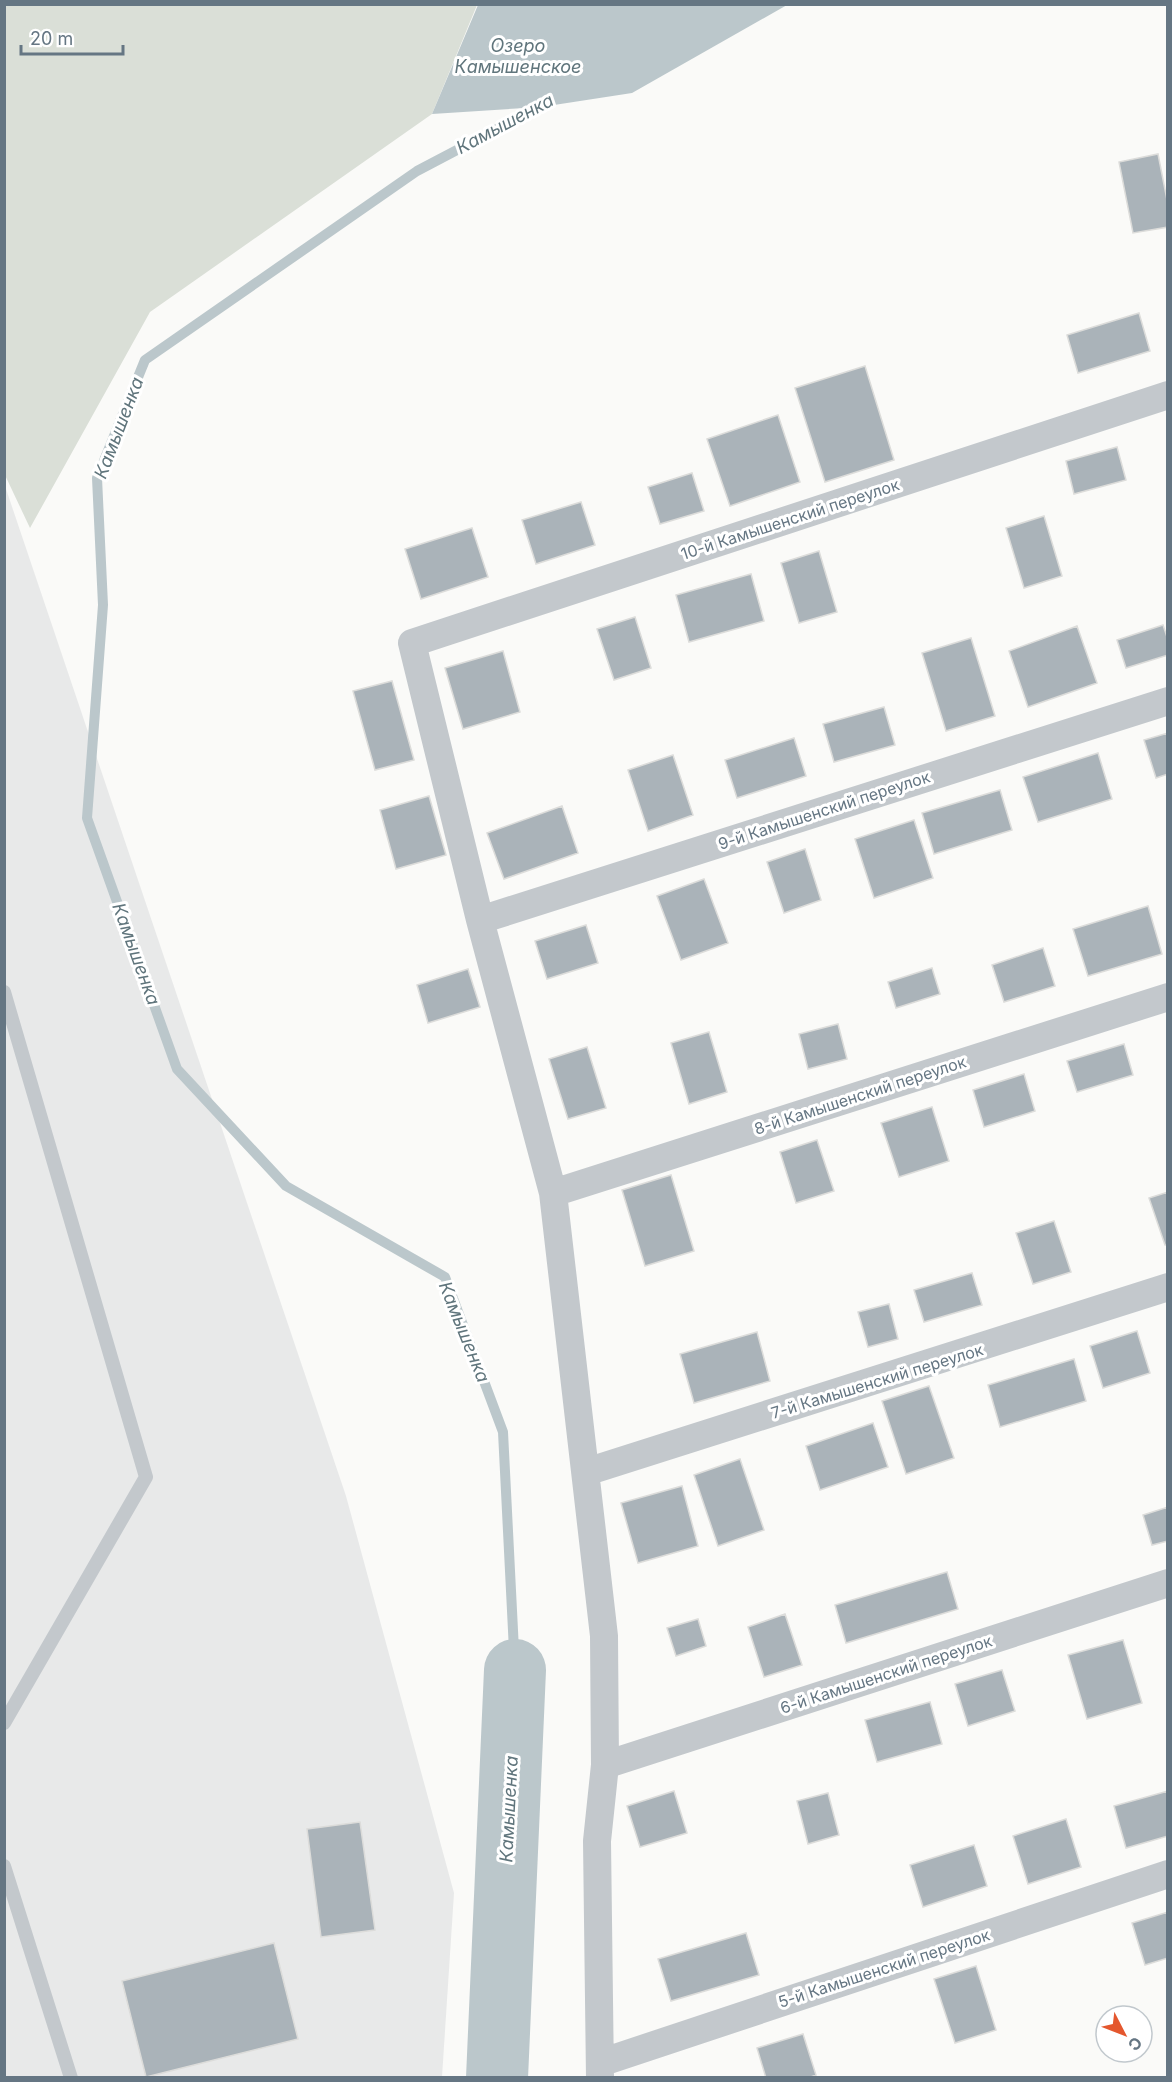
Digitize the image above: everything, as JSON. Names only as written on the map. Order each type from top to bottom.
[{"type":"street","name":"10-й Камышенский переулок","points":[[480,920],[412,643],[1167,395]]},
{"type":"street","name":"9-й Камышенский переулок","points":[[480,920],[1167,700]]},
{"type":"street","points":[[480,920],[553,1193],[604,1636],[605,1765],[597,1841],[600,2070]]},
{"type":"street","name":"8-й Камышенский переулок","points":[[553,1193],[1167,997]]},
{"type":"street","name":"7-й Камышенский переулок","points":[[586,1472],[1167,1287]]},
{"type":"street","name":"6-й Камышенский переулок","points":[[605,1765],[1167,1583]]},
{"type":"street","name":"5-й Камышенский переулок","points":[[600,2070],[1167,1874]]},
{"type":"lane","points":[[4,992],[146,1477],[4,1723]]},
{"type":"lane","points":[[4,1866],[71,2078]]},
{"type":"shaded area","points":[[4,5],[477,5],[432,114],[150,312],[30,528],[4,473]]},
{"type":"shaded area","points":[[4,483],[346,1496],[454,1893],[442,2077],[5,2077]]},
{"type":"water","name":"Озеро Камышенское","points":[[478,4],[787,5],[632,93],[541,107],[432,114]]},
{"type":"building","points":[[1158,154],[1168,205],[1168,227],[1133,233],[1119,162]]},
{"type":"building","points":[[1139,313],[1150,351],[1078,373],[1067,335]]},
{"type":"building","points":[[865,366],[894,460],[825,482],[795,388]]},
{"type":"building","points":[[778,415],[800,482],[730,506],[707,439]]},
{"type":"building","points":[[1117,447],[1126,480],[1074,494],[1066,461]]},
{"type":"building","points":[[692,473],[704,511],[660,524],[648,487]]},
{"type":"building","points":[[581,502],[595,545],[536,564],[522,520]]},
{"type":"building","points":[[1044,516],[1062,576],[1024,588],[1006,528]]},
{"type":"building","points":[[472,528],[488,577],[421,599],[405,549]]},
{"type":"building","points":[[819,551],[837,612],[799,623],[781,563]]},
{"type":"building","points":[[751,574],[764,621],[689,642],[676,595]]},
{"type":"building","points":[[635,617],[651,668],[614,680],[597,629]]},
{"type":"building","points":[[1163,625],[1168,640],[1168,655],[1126,668],[1117,640]]},
{"type":"building","points":[[1077,626],[1097,683],[1028,707],[1009,651]]},
{"type":"building","points":[[971,638],[995,716],[946,731],[922,653]]},
{"type":"building","points":[[503,651],[520,712],[463,729],[445,668]]},
{"type":"building","points":[[392,681],[414,760],[375,770],[353,691]]},
{"type":"building","points":[[884,707],[895,745],[834,762],[823,724]]},
{"type":"building","points":[[1168,733],[1168,774],[1156,778],[1144,740]]},
{"type":"building","points":[[794,738],[806,776],[737,798],[725,760]]},
{"type":"building","points":[[1098,753],[1112,799],[1038,822],[1023,777]]},
{"type":"building","points":[[673,755],[693,815],[648,831],[628,770]]},
{"type":"building","points":[[1000,790],[1012,830],[934,854],[922,813]]},
{"type":"building","points":[[429,796],[446,855],[396,869],[380,810]]},
{"type":"building","points":[[562,806],[578,853],[504,879],[487,833]]},
{"type":"building","points":[[914,820],[933,878],[874,898],[855,839]]},
{"type":"building","points":[[805,849],[821,900],[784,913],[767,862]]},
{"type":"building","points":[[704,879],[728,943],[681,960],[657,896]]},
{"type":"building","points":[[1148,906],[1162,954],[1088,976],[1073,929]]},
{"type":"building","points":[[586,925],[598,963],[547,979],[535,941]]},
{"type":"building","points":[[1043,948],[1055,986],[1004,1002],[992,965]]},
{"type":"building","points":[[932,968],[940,994],[896,1008],[888,982]]},
{"type":"building","points":[[468,969],[480,1007],[428,1023],[417,985]]},
{"type":"building","points":[[838,1024],[847,1059],[808,1069],[799,1034]]},
{"type":"building","points":[[709,1032],[727,1092],[689,1104],[671,1043]]},
{"type":"building","points":[[1124,1044],[1133,1075],[1077,1092],[1067,1061]]},
{"type":"building","points":[[587,1047],[606,1108],[568,1119],[549,1059]]},
{"type":"building","points":[[1024,1074],[1035,1111],[984,1127],[973,1090]]},
{"type":"building","points":[[932,1107],[949,1161],[899,1177],[881,1123]]},
{"type":"building","points":[[817,1140],[834,1191],[796,1203],[780,1152]]},
{"type":"building","points":[[671,1175],[694,1251],[645,1266],[622,1190]]},
{"type":"building","points":[[1168,1192],[1168,1245],[1165,1245],[1149,1198]]},
{"type":"building","points":[[1054,1221],[1071,1272],[1033,1284],[1016,1233]]},
{"type":"building","points":[[972,1273],[982,1305],[924,1322],[914,1290]]},
{"type":"building","points":[[889,1304],[898,1339],[868,1347],[858,1312]]},
{"type":"building","points":[[1137,1331],[1150,1373],[1103,1388],[1090,1346]]},
{"type":"building","points":[[757,1332],[770,1381],[694,1403],[680,1354]]},
{"type":"building","points":[[1074,1359],[1086,1401],[1000,1427],[988,1385]]},
{"type":"building","points":[[929,1386],[954,1458],[906,1474],[882,1401]]},
{"type":"building","points":[[873,1423],[888,1467],[820,1490],[806,1446]]},
{"type":"building","points":[[740,1459],[764,1530],[718,1546],[694,1475]]},
{"type":"building","points":[[682,1486],[698,1546],[638,1563],[621,1503]]},
{"type":"building","points":[[1168,1507],[1168,1541],[1152,1545],[1143,1515]]},
{"type":"building","points":[[947,1572],[958,1609],[846,1643],[835,1605]]},
{"type":"building","points":[[785,1614],[802,1665],[764,1677],[748,1627]]},
{"type":"building","points":[[698,1619],[706,1646],[676,1656],[667,1628]]},
{"type":"building","points":[[1123,1640],[1142,1703],[1087,1719],[1068,1655]]},
{"type":"building","points":[[1002,1670],[1015,1711],[968,1726],[955,1684]]},
{"type":"building","points":[[930,1702],[942,1744],[877,1762],[865,1720]]},
{"type":"building","points":[[674,1791],[687,1833],[640,1847],[627,1806]]},
{"type":"building","points":[[1168,1791],[1168,1836],[1126,1848],[1114,1806]]},
{"type":"building","points":[[828,1793],[839,1835],[808,1844],[797,1801]]},
{"type":"building","points":[[1066,1819],[1081,1867],[1028,1884],[1013,1836]]},
{"type":"building","points":[[360,1822],[375,1930],[321,1937],[307,1829]]},
{"type":"building","points":[[974,1845],[987,1886],[923,1907],[910,1865]]},
{"type":"building","points":[[1168,1912],[1168,1958],[1145,1965],[1132,1923]]},
{"type":"building","points":[[746,1933],[759,1975],[671,2001],[658,1959]]},
{"type":"building","points":[[274,1943],[298,2039],[146,2077],[122,1981]]},
{"type":"building","points":[[976,1966],[996,2030],[955,2043],[934,1979]]},
{"type":"building","points":[[803,2034],[816,2075],[808,2078],[766,2078],[757,2048]]},
{"type":"waterway","name":"Камышенка","points":[[515,1670],[503,1432],[445,1277],[286,1186],[177,1069],[87,818],[103,605],[97,478],[145,360],[417,171],[552,100]]},
{"type":"waterway","name":"Камышенка","points":[[497,2078],[515,1670]]}]
